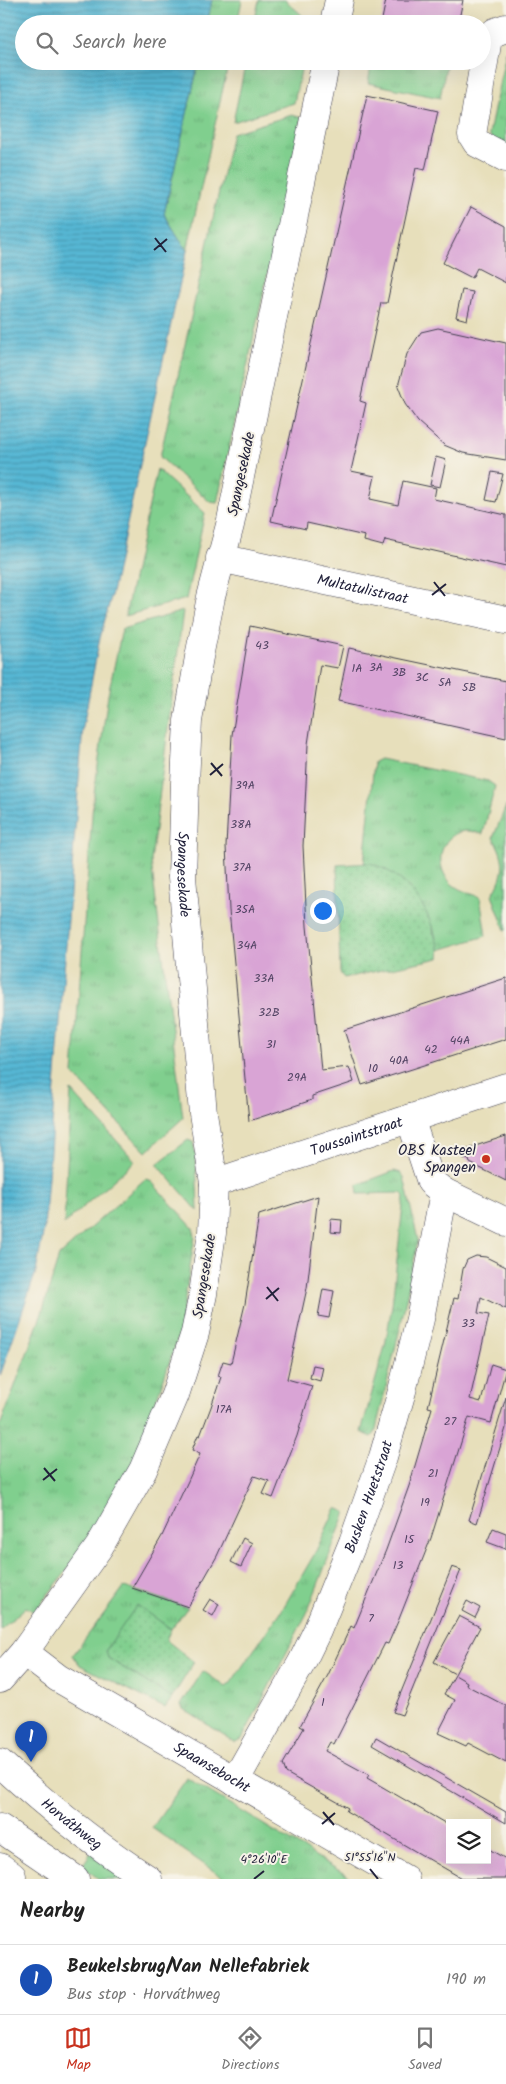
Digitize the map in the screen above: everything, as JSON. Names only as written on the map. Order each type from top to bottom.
[{"type":"street","points":[[336,15],[340,0]]},
{"type":"street","points":[[491,35],[506,28]]},
{"type":"street","name":"Spangesekade","points":[[0,1679],[24,1652],[99,1547],[144,1470],[175,1395],[195,1333],[203,1294],[212,1234],[214,1183],[203,1114],[182,877],[188,721],[201,648],[220,558],[240,479],[324,70]]},
{"type":"street","points":[[483,70],[472,135],[477,143],[506,158]]},
{"type":"street","name":"Multatulistraat","points":[[220,558],[506,620]]},
{"type":"street","points":[[410,1118],[506,1087]]},
{"type":"street","name":"Toussaintstraat","points":[[214,1183],[410,1118],[431,1182],[444,1192],[506,1222]]},
{"type":"street","name":"Busken Huetstraat","points":[[235,1781],[302,1662],[353,1542],[383,1457],[402,1391],[420,1319],[444,1192]]},
{"type":"street","name":"Spaansebocht","points":[[24,1652],[58,1678],[405,1879]]},
{"type":"street","name":"Horváthweg","points":[[0,1763],[62,1818],[148,1879]]},
{"type":"street","points":[[0,1828],[75,1879]]},
{"type":"green space","points":[[212,0],[242,0],[239,15],[209,15]]},
{"type":"green space","points":[[259,0],[285,0],[302,15],[256,15]]},
{"type":"green space","points":[[506,51],[506,148],[493,142],[489,134]]},
{"type":"green space","points":[[197,70],[227,70],[187,251],[164,214]]},
{"type":"green space","points":[[244,70],[301,70],[294,103],[233,122]]},
{"type":"green space","points":[[370,70],[445,70],[440,98],[368,83]]},
{"type":"green space","points":[[292,115],[302,118],[217,503],[210,502],[160,457],[232,133]]},
{"type":"green space","points":[[157,469],[205,513],[186,599],[125,616]]},
{"type":"green space","points":[[183,611],[151,861],[183,1118],[146,1152],[73,1074],[93,801],[108,695],[122,629]]},
{"type":"green space","points":[[380,759],[488,781],[495,786],[483,834],[463,831],[452,836],[447,841],[441,855],[443,871],[452,884],[480,897],[486,936],[439,950],[433,927],[364,864],[374,762]]},
{"type":"green space","points":[[506,806],[505,930],[492,895],[500,880],[503,866],[500,852],[493,838]]},
{"type":"green space","points":[[370,863],[393,874],[412,891],[426,912],[431,924],[440,953],[439,958],[344,978],[340,973],[337,865]]},
{"type":"green space","points":[[71,1090],[135,1161],[64,1224]]},
{"type":"green space","points":[[188,1140],[193,1142],[196,1156],[198,1211],[157,1164]]},
{"type":"green space","points":[[394,1171],[401,1173],[404,1177],[418,1240],[401,1324],[375,1433],[372,1437],[361,1432],[385,1346],[392,1305],[404,1196],[401,1193],[358,1194],[357,1185]]},
{"type":"green space","points":[[145,1179],[150,1180],[193,1228],[195,1236],[179,1335],[137,1455],[75,1561],[34,1612],[26,1607],[0,1630],[0,1426],[42,1313],[59,1256]]},
{"type":"green space","points":[[336,1508],[346,1512],[307,1613],[242,1739],[235,1742],[183,1709],[181,1705],[203,1671],[226,1687],[230,1684],[282,1610],[315,1553]]},
{"type":"green space","points":[[124,1587],[188,1607],[171,1629],[137,1606],[108,1658],[172,1698],[165,1708],[80,1665],[73,1655]]},
{"type":"green space","points":[[137,1605],[171,1629],[166,1640],[194,1662],[172,1698],[108,1658],[106,1650]]},
{"type":"green space","points":[[187,1778],[353,1879],[225,1879],[152,1828]]},
{"type":"green space","points":[[92,1851],[131,1879],[99,1879],[82,1866]]},
{"type":"water","points":[[0,0],[212,0],[209,15],[15,15],[15,70],[197,70],[164,214],[187,251],[111,597],[99,642],[83,727],[44,1229],[36,1272],[0,1376]]},
{"type":"building","points":[[386,0],[463,0],[460,15],[383,15]]},
{"type":"building","points":[[367,95],[438,111],[425,170],[416,168],[387,303],[381,303],[360,401],[366,403],[351,471],[375,476],[370,499],[398,505],[403,481],[436,488],[434,499],[506,515],[506,567],[385,540],[383,546],[364,541],[365,536],[307,523],[306,529],[271,521]]},
{"type":"building","points":[[471,207],[506,226],[506,283],[477,268],[472,278],[443,263]]},
{"type":"building","points":[[462,290],[473,292],[467,320],[456,317]]},
{"type":"building","points":[[438,328],[506,343],[506,460],[463,453],[444,445],[418,422],[405,404],[398,386],[407,354],[421,332]]},
{"type":"building","points":[[436,457],[446,460],[440,487],[430,485]]},
{"type":"building","points":[[492,472],[503,474],[496,502],[486,500]]},
{"type":"building","points":[[250,626],[343,646],[338,668],[320,665],[308,744],[303,846],[307,926],[321,1070],[349,1067],[354,1082],[312,1096],[312,1100],[249,1121],[229,910],[226,846],[232,735]]},
{"type":"building","points":[[349,648],[506,681],[506,738],[338,701]]},
{"type":"building","points":[[506,978],[506,1039],[362,1085],[344,1030]]},
{"type":"building","name":"OBS Kasteel Spangen","points":[[506,1136],[506,1181],[463,1158],[468,1155],[466,1149]]},
{"type":"building","points":[[318,1196],[307,1288],[287,1379],[312,1386],[297,1436],[273,1498],[263,1494],[269,1481],[254,1476],[217,1556],[188,1607],[132,1588],[162,1536],[200,1454],[192,1450],[198,1435],[200,1436],[211,1407],[221,1377],[218,1376],[223,1361],[231,1363],[245,1304],[259,1215]]},
{"type":"building","points":[[331,1219],[342,1220],[341,1233],[330,1232]]},
{"type":"building","points":[[476,1256],[486,1257],[506,1267],[506,1309],[481,1297],[478,1313],[489,1315],[470,1399],[481,1402],[491,1364],[506,1369],[491,1423],[469,1417],[431,1538],[399,1619],[388,1644],[385,1643],[334,1744],[330,1742],[325,1751],[369,1775],[367,1778],[446,1824],[446,1864],[491,1864],[491,1850],[506,1859],[506,1879],[463,1879],[346,1811],[348,1808],[286,1773],[283,1764],[304,1728],[300,1726],[328,1675],[351,1626],[354,1628],[386,1550],[409,1486],[432,1408],[428,1407],[454,1298],[458,1299],[463,1269],[467,1260]]},
{"type":"building","points":[[323,1289],[334,1291],[329,1318],[318,1316]]},
{"type":"building","points":[[313,1365],[323,1367],[320,1381],[310,1378]]},
{"type":"building","points":[[506,1397],[506,1428],[477,1523],[469,1520]]},
{"type":"building","points":[[493,1528],[506,1533],[506,1549],[487,1542]]},
{"type":"building","points":[[243,1538],[252,1543],[241,1567],[231,1562]]},
{"type":"building","points":[[452,1567],[461,1570],[402,1715],[393,1712]]},
{"type":"building","points":[[210,1599],[219,1604],[213,1616],[203,1610]]},
{"type":"building","points":[[467,1601],[480,1608],[475,1618],[462,1611]]},
{"type":"building","points":[[459,1616],[480,1627],[455,1674],[434,1662]]},
{"type":"building","points":[[455,1675],[467,1682],[466,1685],[506,1706],[506,1763],[468,1743],[466,1746],[438,1733],[455,1700],[444,1694]]},
{"type":"building","points":[[376,1737],[506,1812],[506,1823],[372,1745]]},
{"type":"place","name":"OBS Kasteel Spangen","points":[[486,1159]]},
{"type":"place","name":"Beukelsbrug/Van Nellefabriek","points":[[31,1762]]}]
